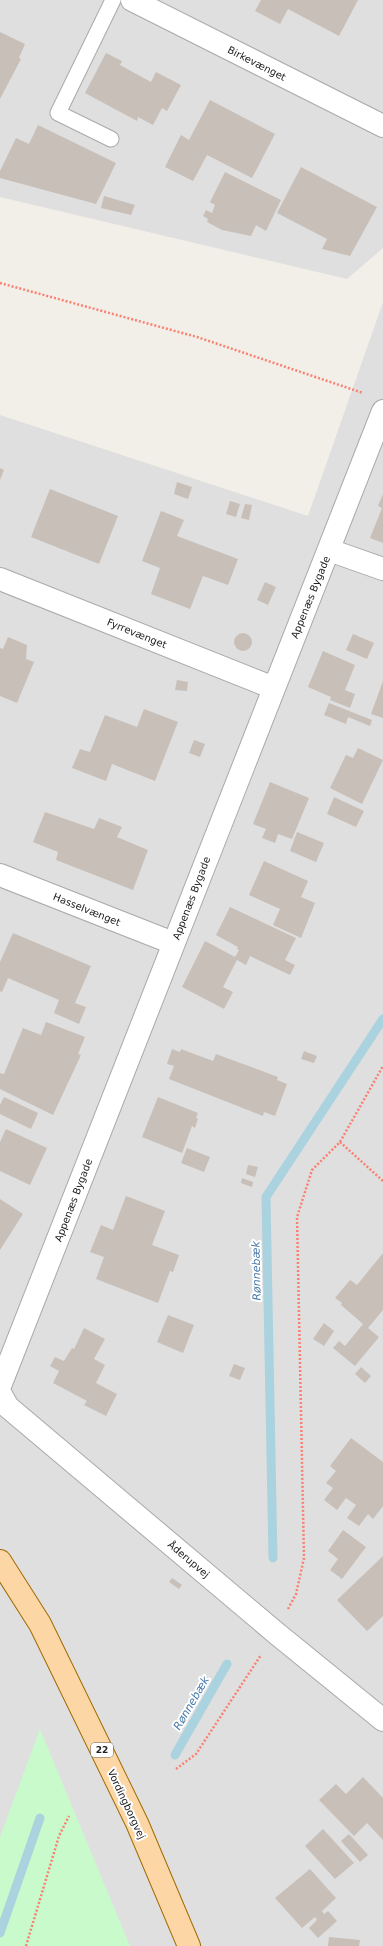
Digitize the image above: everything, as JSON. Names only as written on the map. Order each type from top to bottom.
[{"type":"main road","name":"Vordingborgvej","points":[[0,1561],[40,1624],[137,1823],[189,1946]]},
{"type":"street","name":"Birkevænget","points":[[132,0],[383,126]]},
{"type":"street","name":"Appenæs Bygade","points":[[0,1386],[383,411]]},
{"type":"street","points":[[329,550],[383,569]]},
{"type":"street","name":"Fyrrevænget","points":[[0,579],[274,688]]},
{"type":"street","name":"Hasselvænget","points":[[0,875],[173,943]]},
{"type":"street","name":"Åderupvej","points":[[0,1393],[8,1408],[276,1633],[383,1720]]},
{"type":"lane","points":[[111,139],[58,114],[113,0]]},
{"type":"path","points":[[0,283],[197,338],[368,395]]},
{"type":"path","points":[[176,1769],[196,1754],[276,1633],[296,1594],[304,1558],[297,1217],[312,1170],[340,1142],[383,1066]]},
{"type":"path","points":[[340,1142],[383,1181]]},
{"type":"path","points":[[26,1946],[59,1836],[69,1816]]},
{"type":"shaded area","points":[[0,0],[383,0],[383,248],[347,279],[0,197]]},
{"type":"shaded area","points":[[383,302],[383,1946],[0,1946],[0,415],[308,516]]},
{"type":"green space","points":[[40,1729],[130,1946],[0,1946],[0,1837]]},
{"type":"building","points":[[261,0],[358,0],[339,36],[288,9],[280,24],[255,11]]},
{"type":"building","points":[[0,32],[25,44],[19,58],[21,59],[0,99]]},
{"type":"building","points":[[106,53],[122,61],[120,65],[151,82],[156,72],[181,85],[167,111],[162,108],[153,125],[138,117],[137,121],[85,93]]},
{"type":"building","points":[[210,100],[275,134],[252,178],[207,155],[193,181],[165,167],[181,135],[189,140]]},
{"type":"building","points":[[38,125],[116,163],[96,204],[0,178],[0,171],[16,138],[29,144]]},
{"type":"building","points":[[301,167],[377,207],[350,256],[322,249],[327,239],[277,213]]},
{"type":"building","points":[[225,172],[281,200],[266,231],[256,225],[251,236],[222,230],[207,222],[208,219],[203,216],[206,210],[212,213],[215,205],[210,202]]},
{"type":"building","points":[[104,196],[135,205],[131,215],[101,208]]},
{"type":"building","points":[[0,468],[4,470],[0,480]]},
{"type":"building","points":[[177,482],[192,487],[188,499],[174,494]]},
{"type":"building","points":[[50,489],[118,516],[99,564],[31,537]]},
{"type":"building","points":[[383,494],[383,543],[370,538],[382,508],[378,506]]},
{"type":"building","points":[[230,501],[240,504],[236,517],[226,514]]},
{"type":"building","points":[[245,504],[252,505],[249,520],[241,518]]},
{"type":"building","points":[[161,511],[184,520],[177,536],[238,559],[228,585],[203,576],[190,609],[151,594],[160,568],[142,561]]},
{"type":"building","points":[[265,582],[276,587],[268,605],[257,600]]},
{"type":"building","points":[[243,633],[249,636],[252,642],[249,648],[243,651],[237,648],[234,642],[237,636]]},
{"type":"building","points":[[353,634],[374,643],[367,659],[346,650]]},
{"type":"building","points":[[8,637],[27,645],[26,659],[34,662],[17,703],[0,696],[0,648],[3,649]]},
{"type":"building","points":[[323,651],[355,665],[345,690],[355,694],[350,708],[330,700],[331,697],[308,687]]},
{"type":"building","points":[[177,680],[188,682],[187,691],[175,690]]},
{"type":"building","points":[[383,681],[383,718],[371,714]]},
{"type":"building","points":[[329,703],[372,720],[370,726],[348,717],[346,724],[324,715]]},
{"type":"building","points":[[144,709],[178,722],[155,781],[112,764],[106,781],[72,768],[80,749],[90,752],[105,715],[137,727]]},
{"type":"building","points":[[194,740],[205,744],[200,757],[189,753]]},
{"type":"building","points":[[358,748],[383,760],[362,804],[330,788],[346,755],[353,758]]},
{"type":"building","points":[[270,782],[309,798],[292,839],[278,834],[275,843],[262,838],[266,829],[253,824]]},
{"type":"building","points":[[334,797],[364,811],[356,827],[327,814]]},
{"type":"building","points":[[45,812],[94,829],[99,818],[122,827],[117,837],[148,850],[133,890],[56,860],[58,852],[33,842]]},
{"type":"building","points":[[297,832],[324,843],[316,862],[290,851]]},
{"type":"building","points":[[264,861],[308,881],[301,897],[315,903],[301,938],[273,925],[280,909],[249,895]]},
{"type":"building","points":[[230,907],[296,938],[285,960],[295,965],[290,975],[250,956],[246,965],[237,960],[223,987],[233,992],[224,1009],[182,987],[205,941],[235,957],[239,950],[237,949],[238,947],[216,935]]},
{"type":"building","points":[[13,933],[91,966],[75,1003],[86,1007],[79,1024],[54,1013],[59,1000],[8,978],[2,992],[0,991],[0,962]]},
{"type":"building","points":[[46,1022],[85,1037],[78,1054],[81,1055],[53,1115],[0,1089],[0,1073],[4,1074],[23,1028],[41,1035]]},
{"type":"building","points":[[172,1049],[180,1052],[181,1049],[213,1061],[216,1054],[278,1077],[277,1080],[287,1084],[275,1116],[264,1112],[263,1116],[169,1079],[174,1066],[167,1064]]},
{"type":"building","points":[[304,1051],[317,1056],[314,1063],[301,1059]]},
{"type":"building","points":[[4,1097],[38,1113],[31,1129],[0,1114],[0,1105]]},
{"type":"building","points":[[158,1097],[198,1113],[195,1128],[192,1126],[182,1153],[142,1137]]},
{"type":"building","points":[[6,1129],[47,1148],[30,1185],[0,1171],[0,1142]]},
{"type":"building","points":[[187,1148],[210,1157],[204,1172],[181,1163]]},
{"type":"building","points":[[248,1165],[258,1167],[255,1177],[246,1174]]},
{"type":"building","points":[[242,1178],[253,1182],[252,1187],[241,1183]]},
{"type":"building","points":[[126,1196],[165,1211],[152,1245],[179,1255],[173,1272],[170,1271],[158,1303],[96,1279],[104,1257],[90,1252],[101,1225],[113,1230]]},
{"type":"building","points":[[0,1199],[23,1214],[0,1250]]},
{"type":"building","points":[[383,1253],[383,1310],[368,1328],[379,1337],[355,1366],[333,1348],[339,1341],[345,1346],[363,1324],[335,1298],[350,1280],[357,1285]]},
{"type":"building","points":[[168,1315],[194,1325],[183,1353],[157,1342]]},
{"type":"building","points":[[324,1323],[334,1331],[324,1346],[313,1339]]},
{"type":"building","points":[[84,1328],[105,1339],[94,1359],[105,1365],[96,1383],[117,1394],[106,1416],[84,1405],[87,1401],[53,1383],[59,1371],[50,1366],[55,1357],[64,1361],[72,1348],[74,1349]]},
{"type":"building","points":[[234,1364],[245,1368],[240,1380],[229,1376]]},
{"type":"building","points":[[361,1367],[371,1376],[365,1383],[355,1374]]},
{"type":"building","points":[[351,1438],[383,1462],[383,1506],[373,1519],[368,1514],[359,1526],[347,1518],[356,1505],[346,1498],[337,1510],[324,1500],[333,1488],[326,1483],[336,1471],[330,1466]]},
{"type":"building","points":[[343,1530],[366,1547],[342,1579],[330,1570],[338,1559],[328,1551]]},
{"type":"building","points":[[383,1556],[383,1616],[367,1631],[337,1600]]},
{"type":"building","points":[[172,1578],[182,1585],[179,1589],[169,1582]]},
{"type":"building","points":[[363,1777],[383,1798],[383,1840],[367,1823],[354,1836],[319,1800],[336,1784],[346,1794]]},
{"type":"building","points":[[323,1829],[354,1863],[335,1879],[305,1846]]},
{"type":"building","points":[[349,1834],[368,1855],[360,1862],[341,1841]]},
{"type":"building","points":[[310,1869],[336,1898],[322,1911],[324,1914],[328,1911],[337,1921],[318,1938],[309,1928],[317,1920],[315,1917],[302,1928],[275,1898]]},
{"type":"building","points":[[329,1937],[360,1940],[359,1946],[328,1946]]},
{"type":"waterway","name":"Rønnebæk","points":[[273,1558],[266,1197],[383,1019]]},
{"type":"waterway","name":"Rønnebæk","points":[[175,1755],[227,1664]]},
{"type":"waterway","name":"Rønnebæk","points":[[0,1933],[40,1818]]}]
